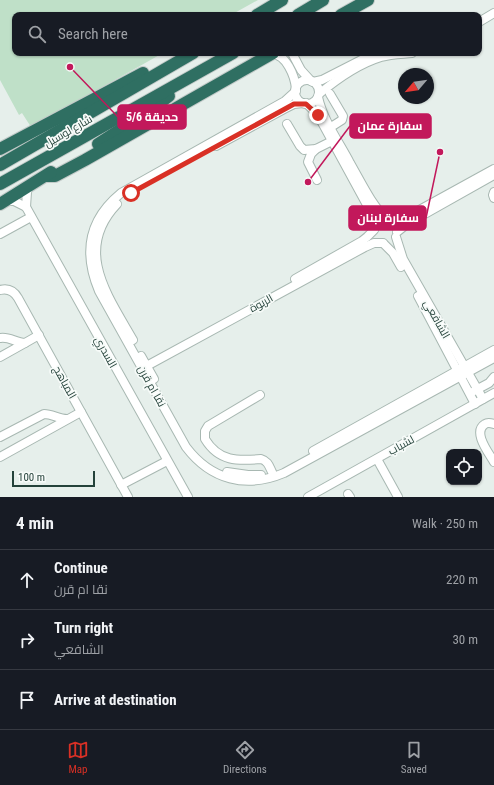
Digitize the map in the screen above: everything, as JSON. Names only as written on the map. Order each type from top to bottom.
[{"type":"highway","points":[[262,12],[282,0]]},
{"type":"highway","points":[[303,12],[323,0]]},
{"type":"highway","points":[[346,12],[368,0]]},
{"type":"highway","name":"شارع لوسيل","points":[[0,164],[188,56]]},
{"type":"highway","name":"شارع لوسيل","points":[[0,184],[228,56]]},
{"type":"highway","points":[[46,176],[55,176],[85,160],[267,56]]},
{"type":"highway","points":[[0,149],[158,66],[169,61],[179,62]]},
{"type":"highway","points":[[2,202],[152,109],[171,95],[188,78]]},
{"type":"street","points":[[482,20],[494,13]]},
{"type":"street","points":[[482,25],[494,19]]},
{"type":"street","points":[[281,56],[295,80],[298,98],[318,115],[372,214],[375,221],[375,237],[379,242],[391,242],[407,224],[494,175]]},
{"type":"street","points":[[294,56],[301,70],[318,87],[320,106],[331,127],[375,207],[395,225],[397,235]]},
{"type":"street","points":[[296,90],[302,82],[322,80],[372,56]]},
{"type":"street","points":[[304,103],[312,103],[319,95],[344,76],[374,60],[388,56]]},
{"type":"street","name":"نقا ام قرن","points":[[296,90],[284,101],[121,193],[110,203],[100,216],[94,229],[89,254],[93,275],[99,291],[192,447],[204,460],[217,468],[232,474],[256,475],[272,472],[463,372],[494,358]]},
{"type":"street","points":[[330,94],[343,116],[340,122],[331,127]]},
{"type":"street","name":"نقا ام قرن","points":[[304,103],[294,104],[284,109],[131,193],[116,205],[105,220],[97,243],[96,258],[98,271],[104,288],[174,428],[192,455],[203,465],[228,478],[244,481],[264,480],[284,473],[463,372],[494,350]]},
{"type":"street","points":[[287,124],[302,149],[316,149]]},
{"type":"street","points":[[317,180],[308,162],[311,154],[316,149],[332,141]]},
{"type":"street","points":[[374,228],[380,221],[405,218],[494,169]]},
{"type":"street","points":[[2,202],[14,201],[26,207],[29,186]]},
{"type":"street","points":[[494,192],[494,198]]},
{"type":"street","name":"السدري","points":[[26,207],[188,497]]},
{"type":"street","points":[[0,234],[31,217]]},
{"type":"street","name":"الربوة","points":[[143,365],[362,241],[368,237],[374,228]]},
{"type":"street","name":"الشافعي","points":[[397,235],[403,259],[463,372]]},
{"type":"street","name":"الربوة","points":[[143,365],[365,247],[374,243],[383,243]]},
{"type":"street","name":"الشافعي","points":[[383,243],[393,253],[399,262],[474,391],[483,399]]},
{"type":"street","name":"المباهج","points":[[0,290],[10,290],[15,294],[128,497]]},
{"type":"street","points":[[0,357],[39,335]]},
{"type":"street","points":[[0,338],[3,337],[25,343]]},
{"type":"street","points":[[11,351],[12,340]]},
{"type":"street","points":[[474,391],[489,383],[494,377]]},
{"type":"street","name":"الشافعي","points":[[474,391],[476,404]]},
{"type":"street","name":"لشباب","points":[[309,497],[494,393]]},
{"type":"street","points":[[260,395],[208,426],[205,430],[205,440],[223,457],[233,460],[265,460],[272,472]]},
{"type":"street","points":[[0,457],[81,412]]},
{"type":"street","points":[[0,438],[42,415],[49,414],[62,419],[68,419]]},
{"type":"street","points":[[51,428],[54,416]]},
{"type":"street","points":[[494,424],[484,424],[481,427],[479,434],[494,462]]},
{"type":"street","points":[[377,459],[398,497]]},
{"type":"street","points":[[121,485],[167,461]]},
{"type":"green space","points":[[0,0],[258,0],[236,12],[12,12],[12,56],[158,56],[31,127],[22,113],[19,115],[0,80]]},
{"type":"place","name":"حديقة 5/6","points":[[70,67]]},
{"type":"place","name":"سفارة لبنان","points":[[440,152]]},
{"type":"place","name":"سفارة عمان","points":[[308,182]]},
{"type":"route","points":[[131,193],[294,104],[306,104],[318,115]]}]
